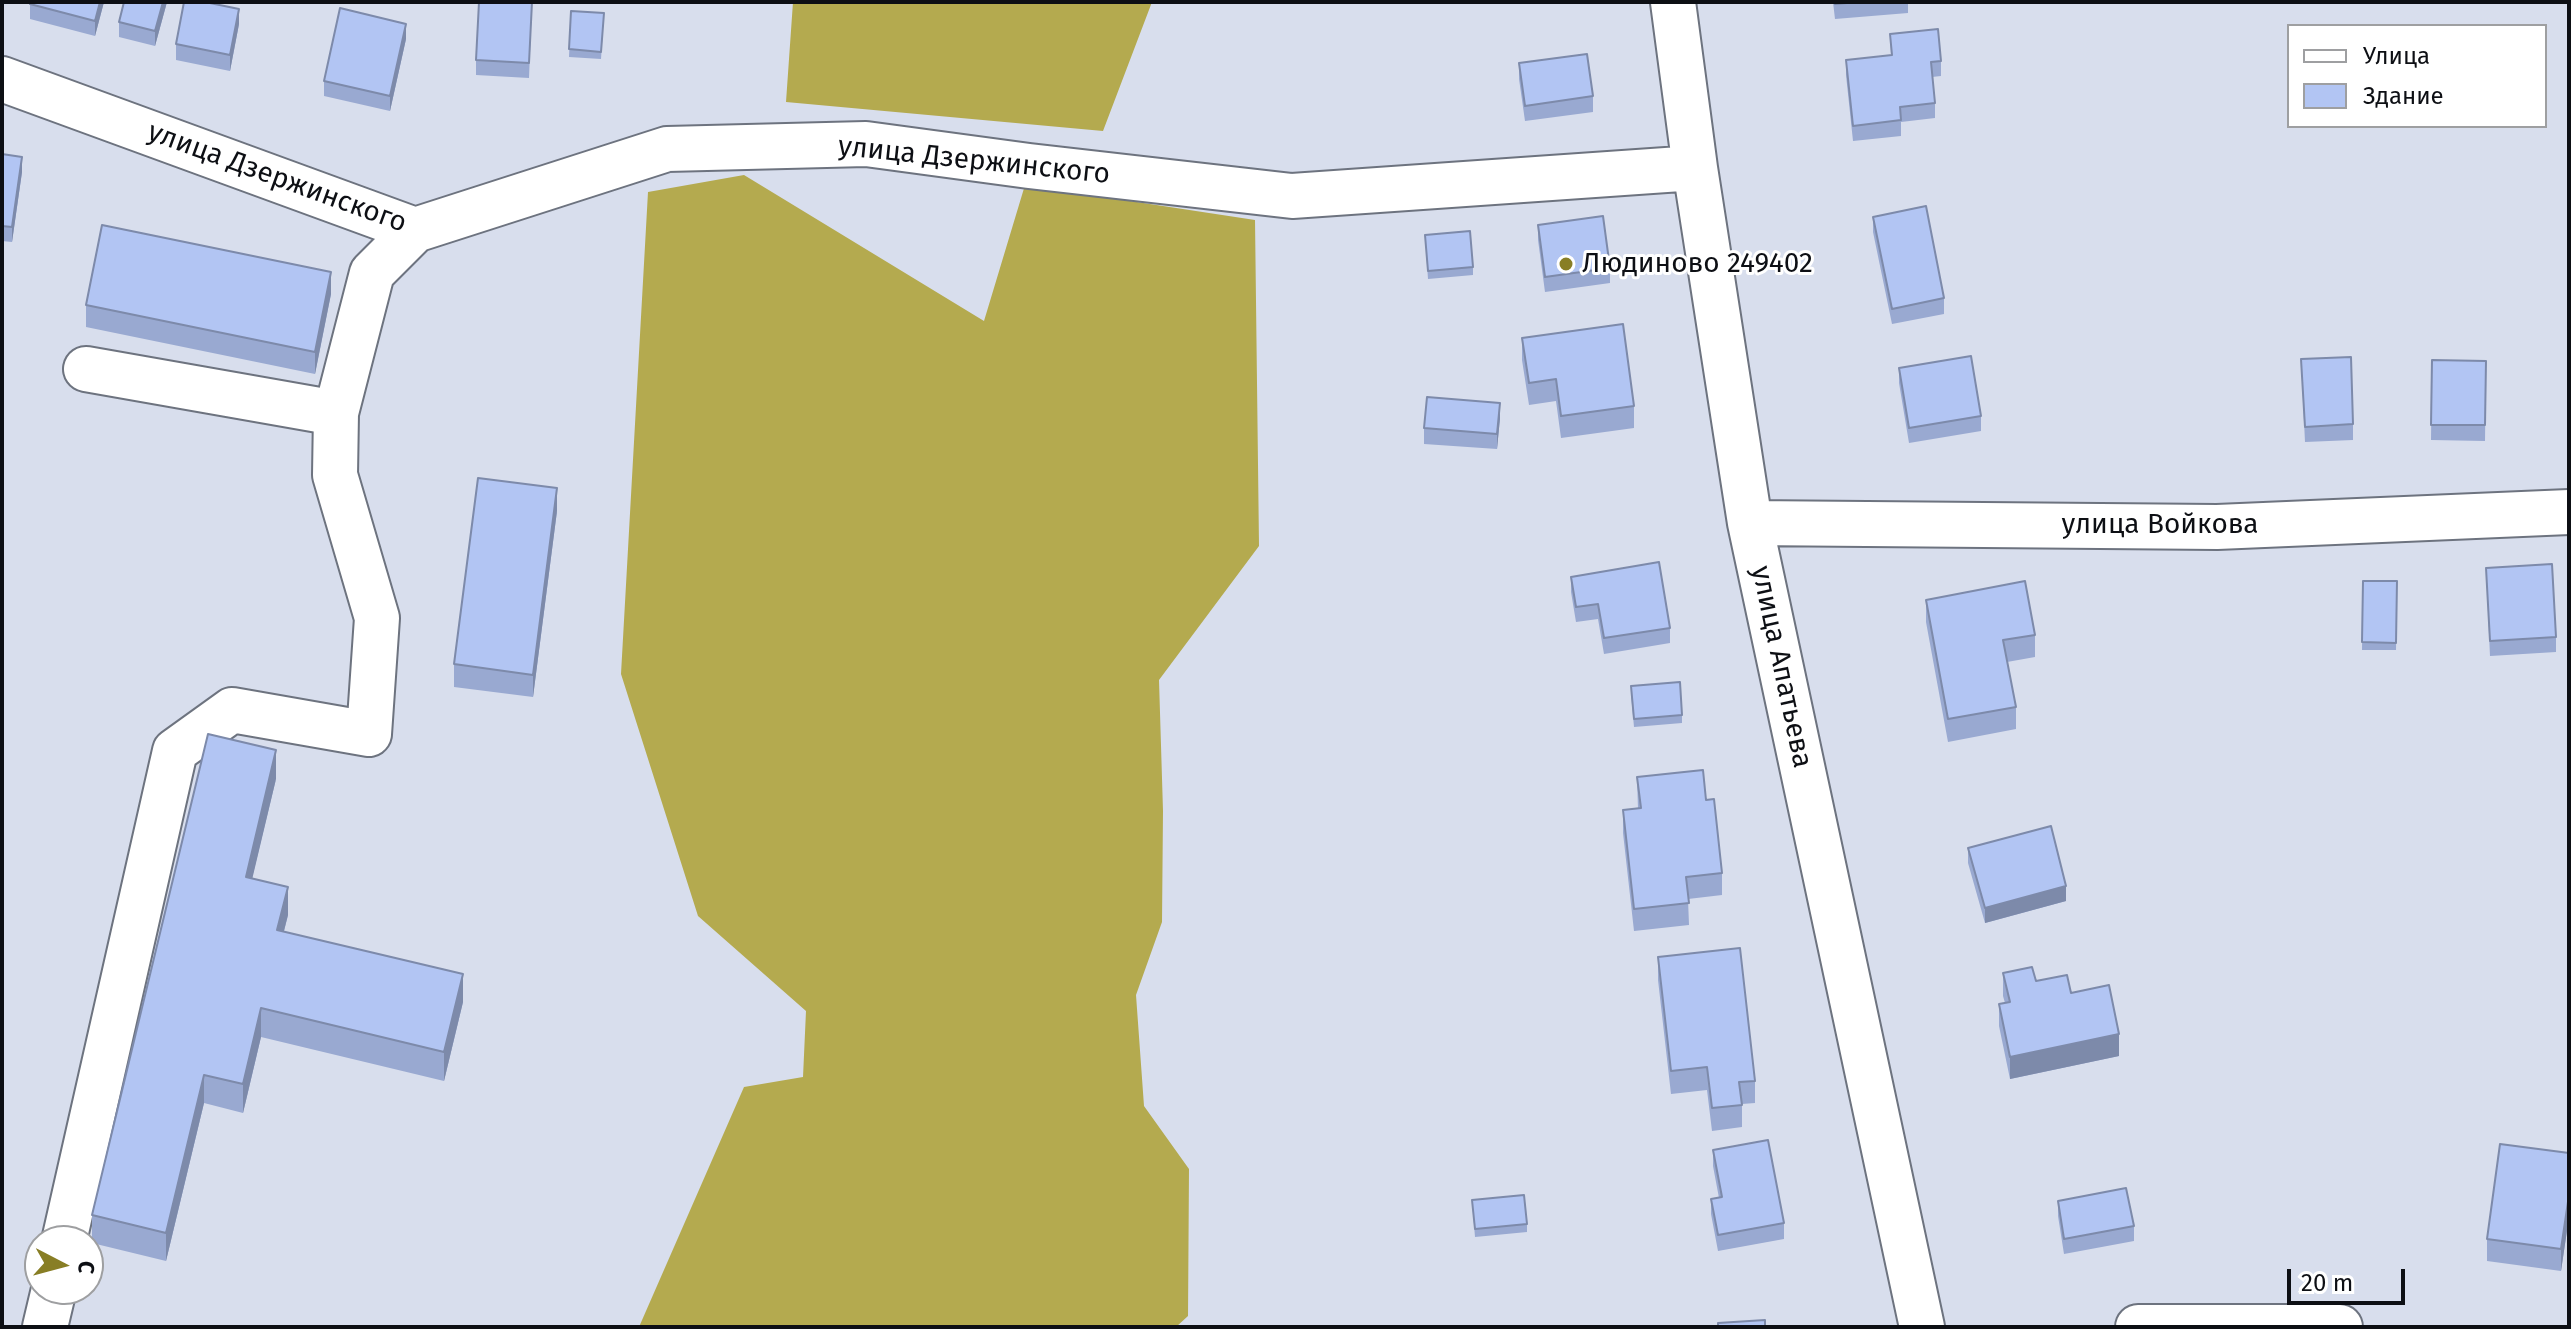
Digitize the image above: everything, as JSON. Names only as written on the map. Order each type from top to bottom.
[{"type":"street","name":"улица Апатьева","points":[[1673,2],[1695,168],[1750,523],[1922,1327]]},
{"type":"street","name":"улица Дзержинского","points":[[2,79],[415,230],[667,149],[866,144],[1292,196],[1695,168]]},
{"type":"street","points":[[68,1225],[175,751],[232,710],[369,734],[377,618],[335,475],[336,413],[372,273],[415,230]]},
{"type":"street","points":[[86,369],[336,413]]},
{"type":"street","name":"улица Войкова","points":[[1750,523],[2217,527],[2569,512]]},
{"type":"street","points":[[45,1327],[50,1305]]},
{"type":"street","points":[[2138,1327],[2340,1327]]},
{"type":"shaded area","points":[[793,2],[1152,2],[1103,131],[786,102]]},
{"type":"shaded area","points":[[744,175],[984,321],[1025,185],[1255,220],[1259,546],[1159,680],[1162,922],[1136,995],[1144,1106],[1189,1169],[1188,1316],[1176,1327],[639,1327],[744,1087],[803,1077],[806,1011],[698,916],[621,674],[648,192]]},
{"type":"building","points":[[30,2],[100,2],[95,21]]},
{"type":"building","points":[[124,2],[163,2],[155,31],[119,22]]},
{"type":"building","points":[[184,2],[205,2],[239,9],[230,55],[176,44]]},
{"type":"building","points":[[479,2],[532,2],[529,63],[476,60]]},
{"type":"building","points":[[340,8],[406,24],[390,96],[324,81]]},
{"type":"building","points":[[571,11],[604,13],[601,52],[569,49]]},
{"type":"building","points":[[1938,29],[1941,61],[1931,62],[1935,103],[1900,107],[1901,120],[1853,126],[1846,60],[1892,55],[1890,34]]},
{"type":"building","points":[[1587,54],[1593,96],[1525,106],[1519,63]]},
{"type":"building","points":[[2,154],[22,157],[12,227],[2,226]]},
{"type":"building","points":[[1926,206],[1944,298],[1892,309],[1873,217]]},
{"type":"building","points":[[1603,216],[1610,268],[1545,277],[1538,225]]},
{"type":"building","points":[[102,225],[331,272],[315,352],[86,305]]},
{"type":"building","points":[[1470,231],[1473,267],[1428,271],[1425,235]]},
{"type":"building","points":[[1623,324],[1634,406],[1561,416],[1556,379],[1529,383],[1522,338]]},
{"type":"building","points":[[1971,356],[1981,416],[1909,428],[1899,368]]},
{"type":"building","points":[[2351,357],[2353,424],[2305,427],[2301,359]]},
{"type":"building","points":[[2432,360],[2486,361],[2485,425],[2431,425]]},
{"type":"building","points":[[1427,397],[1500,403],[1497,434],[1424,428]]},
{"type":"building","points":[[478,478],[557,488],[533,675],[454,664]]},
{"type":"building","points":[[1659,562],[1670,628],[1604,638],[1598,604],[1576,607],[1571,577]]},
{"type":"building","points":[[2552,564],[2556,637],[2490,641],[2486,568]]},
{"type":"building","points":[[2025,581],[2035,635],[2003,640],[2016,707],[1948,719],[1926,600]]},
{"type":"building","points":[[2363,581],[2397,581],[2396,643],[2362,642]]},
{"type":"building","points":[[1680,682],[1682,715],[1634,719],[1631,686]]},
{"type":"building","points":[[208,734],[276,750],[246,877],[288,887],[277,930],[463,974],[444,1052],[261,1008],[243,1084],[204,1075],[166,1233],[92,1215]]},
{"type":"building","points":[[1703,770],[1706,800],[1714,799],[1722,873],[1686,877],[1689,903],[1634,909],[1623,810],[1641,808],[1637,777]]},
{"type":"building","points":[[2051,826],[2066,886],[1985,908],[1968,848]]},
{"type":"building","points":[[1740,948],[1755,1081],[1739,1082],[1742,1105],[1712,1108],[1707,1067],[1671,1071],[1658,957]]},
{"type":"building","points":[[2032,967],[2036,981],[2067,975],[2071,993],[2109,985],[2119,1034],[2010,1057],[1999,1004],[2010,1002],[2003,973]]},
{"type":"building","points":[[1768,1140],[1784,1223],[1718,1235],[1711,1199],[1722,1197],[1713,1150]]},
{"type":"building","points":[[2500,1144],[2569,1153],[2569,1195],[2561,1249],[2487,1239]]},
{"type":"building","points":[[2126,1188],[2134,1226],[2064,1239],[2058,1201]]},
{"type":"building","points":[[1524,1195],[1527,1224],[1475,1229],[1472,1200]]},
{"type":"building","points":[[1765,1320],[1765,1327],[1718,1327],[1718,1323]]},
{"type":"place","name":"Людиново 249402","points":[[1566,264]]}]
